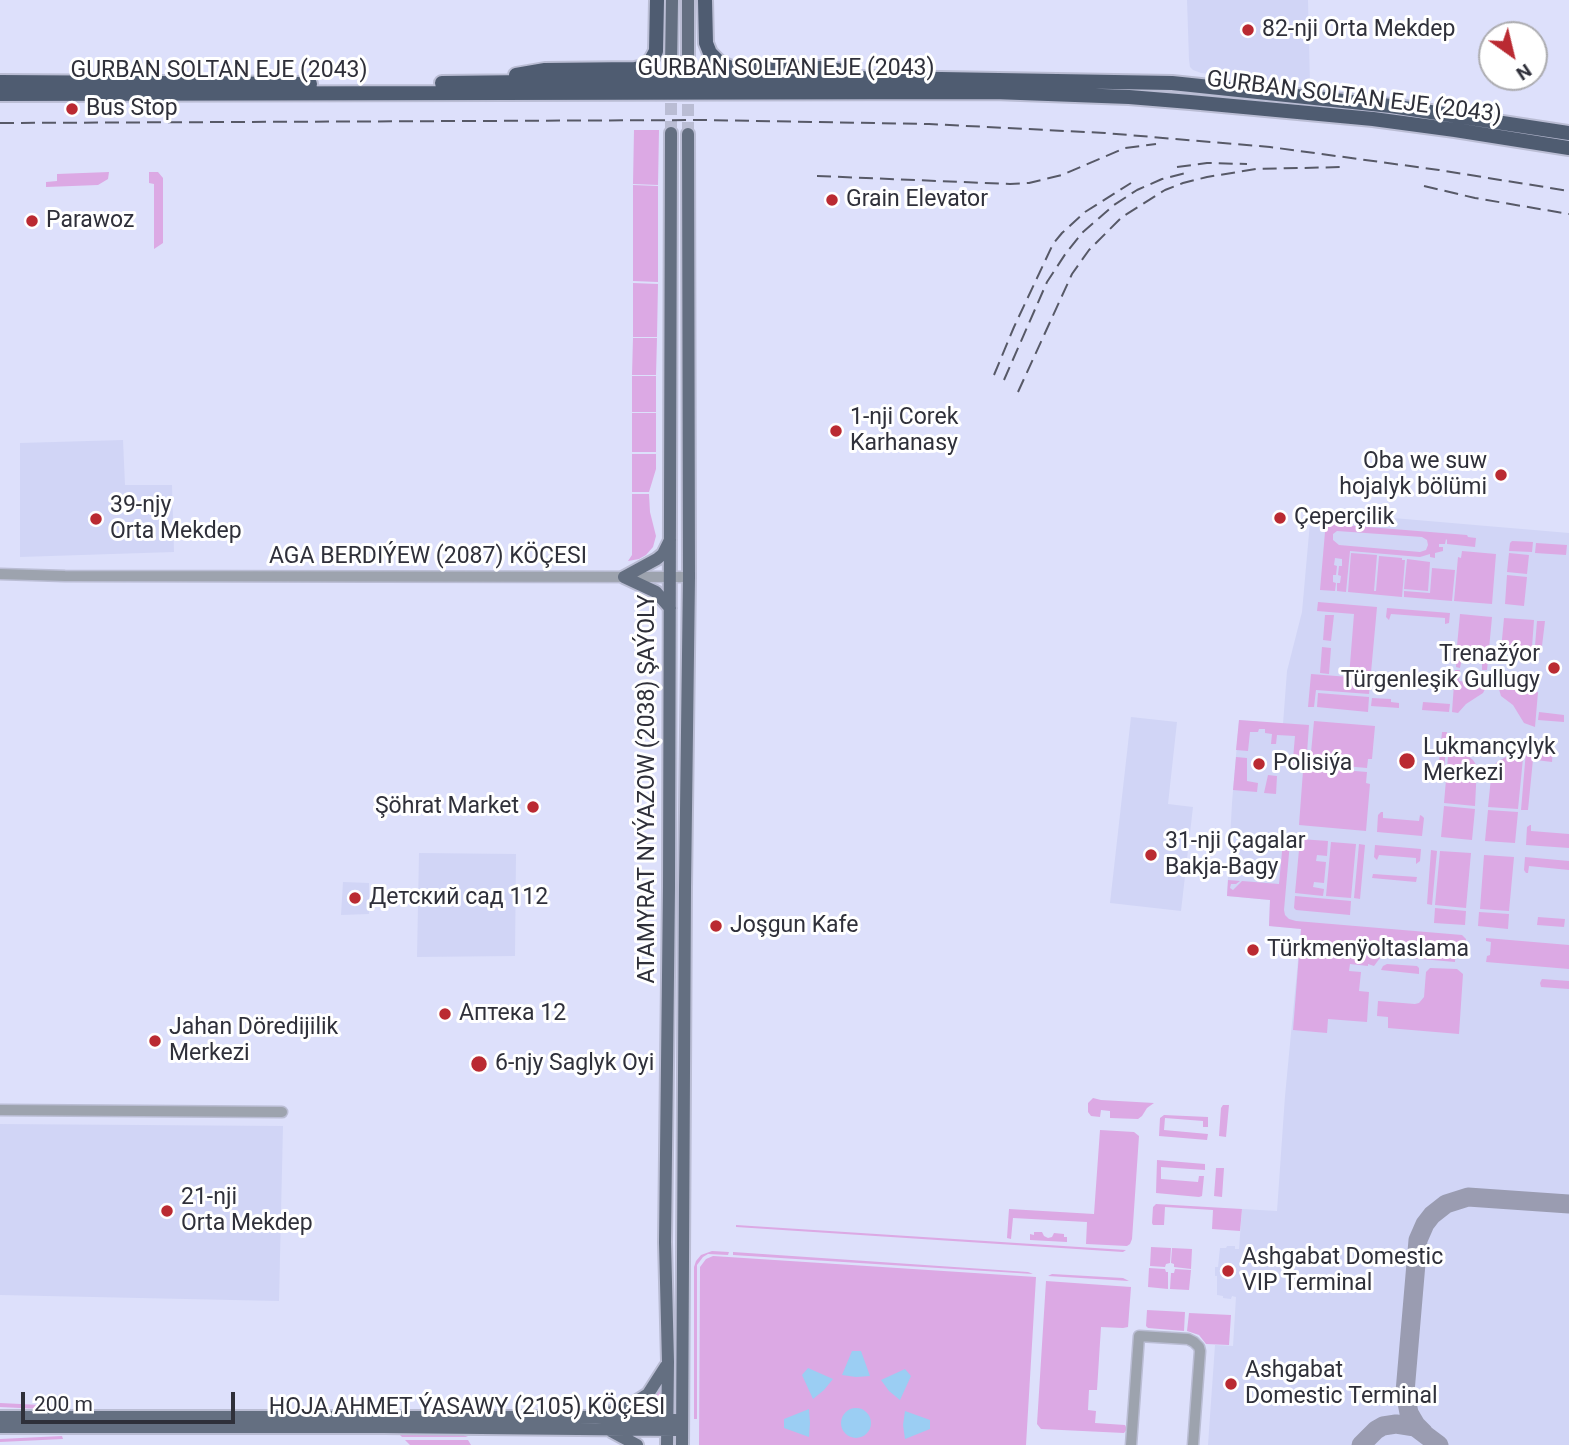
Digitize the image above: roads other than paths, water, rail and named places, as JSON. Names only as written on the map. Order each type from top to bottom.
[{"type":"highway","points":[[470,83],[545,70],[643,67],[656,51],[657,0]]},
{"type":"highway","points":[[705,0],[706,43],[713,57],[726,67],[821,68],[883,78]]},
{"type":"highway","name":"GURBAN SOLTAN EJE (2043)","points":[[0,82],[370,84],[883,78],[1172,83],[1391,107],[1569,133]]},
{"type":"highway","name":"GURBAN SOLTAN EJE (2043)","points":[[0,94],[994,92],[1129,97],[1373,119],[1569,148]]},
{"type":"main road","points":[[671,67],[672,0]]},
{"type":"main road","points":[[688,0],[688,67]]},
{"type":"main road","name":"ATAMYRAT NYÝAZOW (2038) ŞAÝOLY","points":[[667,1445],[665,1229],[671,133]]},
{"type":"main road","name":"ATAMYRAT NYÝAZOW (2038) ŞAÝOLY","points":[[682,1445],[689,577],[688,134]]},
{"type":"main road","points":[[624,577],[657,559],[663,554],[670,540]]},
{"type":"main road","points":[[624,577],[656,592],[670,608]]},
{"type":"main road","points":[[596,1417],[629,1406],[648,1394],[668,1362]]},
{"type":"main road","name":"HOJA AHMET ÝASAWY (2105) KÖÇESI","points":[[1,1424],[596,1417],[667,1425]]},
{"type":"main road","name":"HOJA AHMET ÝASAWY (2105) KÖÇESI","points":[[1,1424],[607,1429],[682,1425]]},
{"type":"main road","points":[[607,1429],[637,1445]]},
{"type":"street","name":"AGA BERDIÝEW (2087) KÖÇESI","points":[[0,574],[689,577]]},
{"type":"street","points":[[0,1110],[282,1112]]},
{"type":"street","points":[[1131,1442],[1139,1336],[1188,1339],[1199,1348],[1193,1445]]},
{"type":"tunnel","points":[[671,85],[671,133]]},
{"type":"tunnel","points":[[688,86],[688,134]]},
{"type":"railway","points":[[0,123],[704,120],[929,124],[1105,133],[1270,147],[1569,191]]},
{"type":"railway","points":[[817,176],[1029,183],[1062,175],[1125,148],[1156,144]]},
{"type":"railway","points":[[1177,167],[1207,163],[1247,164]]},
{"type":"railway","points":[[1018,392],[1072,274],[1089,250],[1122,217],[1165,190],[1207,177],[1256,169],[1343,167]]},
{"type":"railway","points":[[1004,380],[1047,282],[1083,232],[1114,205],[1137,190],[1162,179],[1190,172]]},
{"type":"railway","points":[[994,375],[1053,244],[1085,212],[1131,183]]},
{"type":"railway","points":[[1424,186],[1475,198],[1569,214]]},
{"type":"place","name":"82-nji Orta Mekdep","points":[[1248,30]]},
{"type":"place","name":"Bus Stop","points":[[72,109]]},
{"type":"place","name":"Grain Elevator","points":[[832,200]]},
{"type":"place","name":"Parawoz","points":[[32,221]]},
{"type":"place","name":"1-nji Corek Karhanasy","points":[[836,431]]},
{"type":"place","name":"Oba we suw hojalyk bölümi","points":[[1501,475]]},
{"type":"place","name":"Çeperçilik","points":[[1280,518]]},
{"type":"place","name":"39-njy Orta Mekdep","points":[[96,519]]},
{"type":"place","name":"Trenažýor Türgenleşik Gullugy","points":[[1554,668]]},
{"type":"place","name":"Lukmançylyk Merkezi","points":[[1407,761]]},
{"type":"place","name":"Polisiýa","points":[[1259,764]]},
{"type":"place","name":"Şöhrat Market","points":[[533,807]]},
{"type":"place","name":"31-nji Çagalar Bakja-Bagy","points":[[1151,855]]},
{"type":"place","name":"Детский сад 112","points":[[355,898]]},
{"type":"place","name":"Joşgun Kafe","points":[[716,926]]},
{"type":"place","name":"Türkmenÿoltaslama","points":[[1253,950]]},
{"type":"place","name":"Аптека 12","points":[[445,1014]]},
{"type":"place","name":"Jahan Döredijilik Merkezi","points":[[155,1041]]},
{"type":"place","name":"6-njy Saglyk Oyi","points":[[479,1064]]},
{"type":"place","name":"21-nji Orta Mekdep","points":[[167,1211]]},
{"type":"place","name":"Ashgabat Domestic VIP Terminal","points":[[1228,1271]]},
{"type":"place","name":"Ashgabat Domestic Terminal","points":[[1231,1384]]}]
